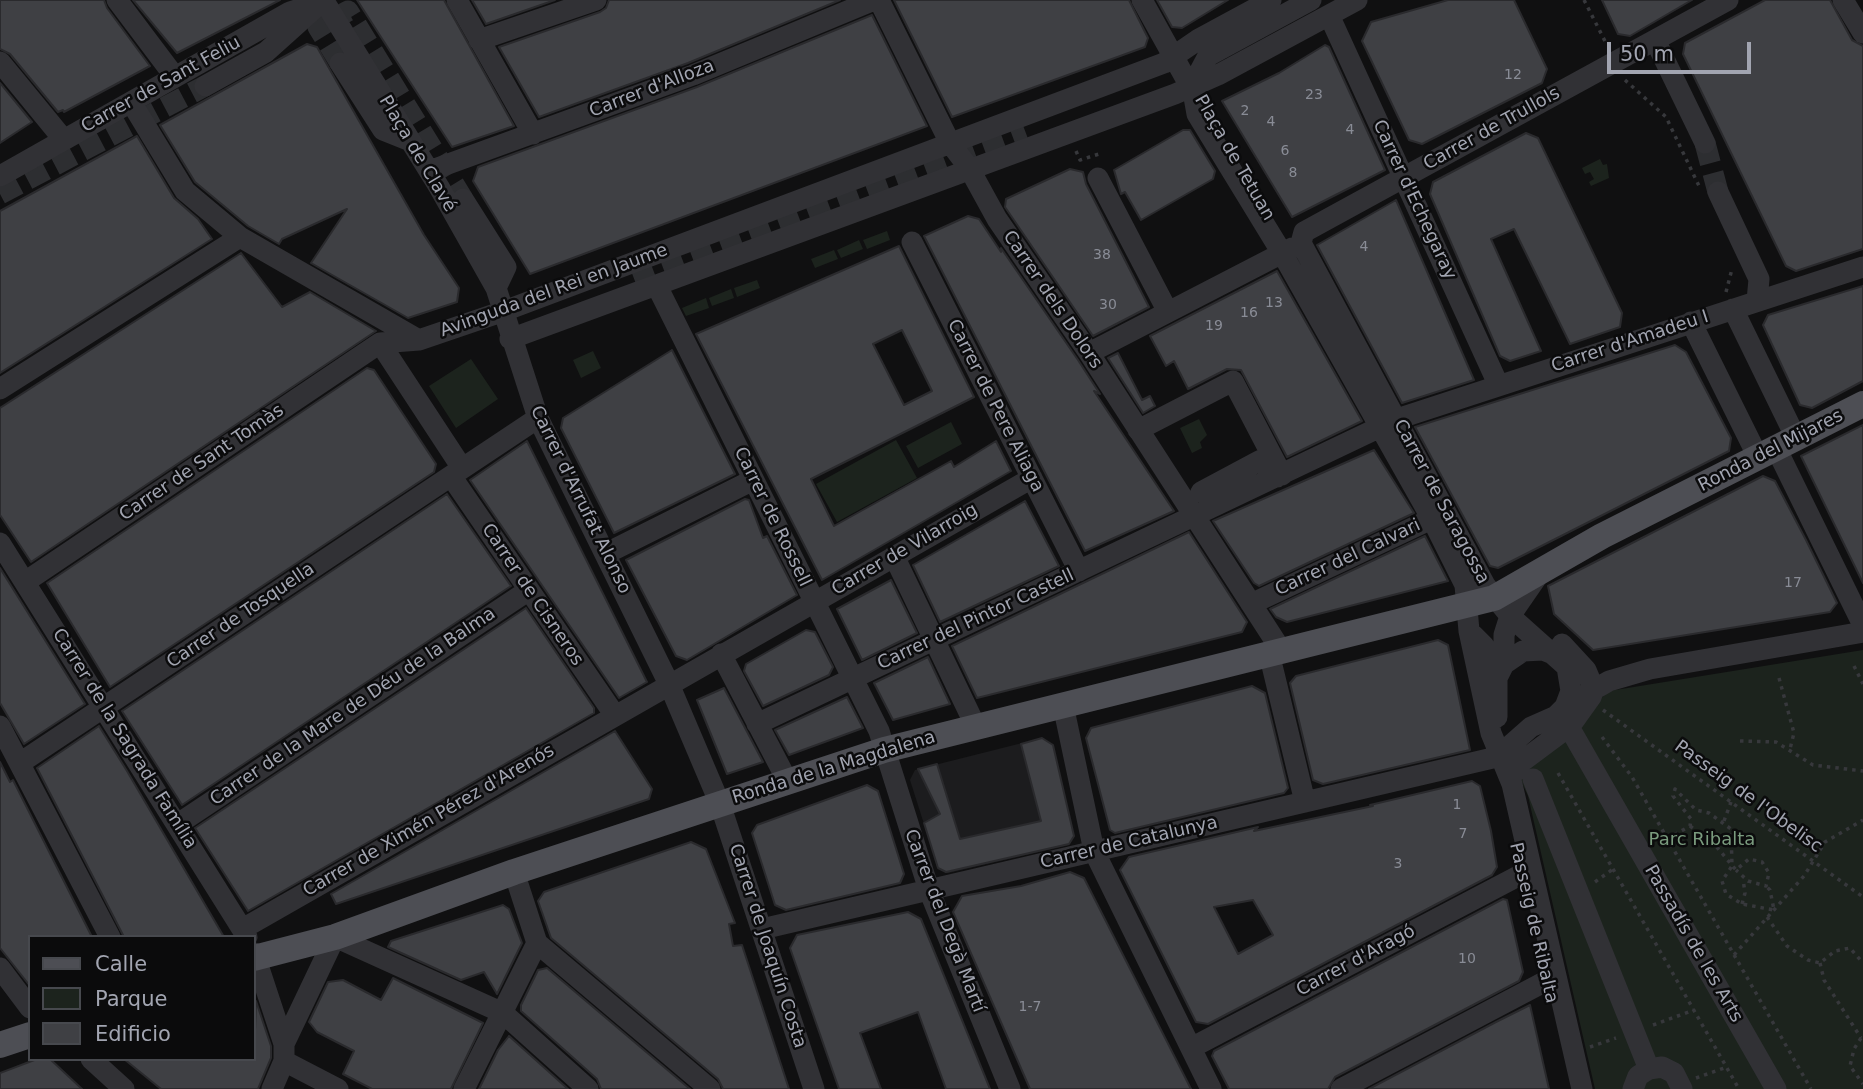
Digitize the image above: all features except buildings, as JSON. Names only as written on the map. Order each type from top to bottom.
[{"type":"main road","name":"Ronda del Mijares","points":[[1544,568],[1863,404]]},
{"type":"main road","name":"Ronda de la Magdalena","points":[[256,946],[335,937],[514,872],[884,750],[1423,614],[1468,604],[1506,607],[1544,568]]},
{"type":"main road","points":[[0,1045],[28,1036]]},
{"type":"street","points":[[117,0],[175,77]]},
{"type":"street","points":[[205,86],[266,52],[323,0]]},
{"type":"street","name":"Carrer de Sant Feliu","points":[[0,176],[289,12],[323,0]]},
{"type":"street","name":"Plaça de Clavé","points":[[323,0],[429,171],[496,288],[504,310]]},
{"type":"street","points":[[457,0],[533,134]]},
{"type":"street","points":[[479,40],[596,0]]},
{"type":"street","name":"Carrer d'Alloza","points":[[429,171],[692,75],[874,0]]},
{"type":"street","points":[[879,0],[950,143],[969,168]]},
{"type":"street","name":"Plaça de Tetuan","points":[[1142,0],[1192,86],[1202,112],[1294,245]]},
{"type":"street","points":[[1192,86],[1208,56],[1271,0]]},
{"type":"street","points":[[1236,30],[1311,0]]},
{"type":"street","name":"Avinguda del Rei en Jaume","points":[[510,339],[563,321],[642,282],[969,168],[1192,86],[1357,0]]},
{"type":"street","name":"Carrer de Trullols","points":[[1294,245],[1404,177],[1728,0]]},
{"type":"street","points":[[1843,0],[1863,33]]},
{"type":"street","name":"Carrer d'Echegaray","points":[[1329,15],[1498,384]]},
{"type":"street","points":[[1236,30],[1250,58]]},
{"type":"street","name":"Avinguda del Rei en Jaume","points":[[380,343],[419,340],[504,310],[1121,79],[1236,30]]},
{"type":"street","points":[[1655,40],[1705,143]]},
{"type":"street","points":[[0,62],[64,140]]},
{"type":"street","points":[[340,63],[383,130],[408,140]]},
{"type":"street","points":[[1121,79],[1130,94],[1130,110]]},
{"type":"street","points":[[1080,94],[1062,113],[1025,132],[1066,121],[1091,124]]},
{"type":"street","points":[[131,102],[185,191],[240,237],[419,340]]},
{"type":"street","name":"Carrer dels Dolors","points":[[969,168],[997,219],[1138,430],[1195,506],[1251,604],[1275,651],[1305,802]]},
{"type":"street","points":[[1098,178],[1168,312]]},
{"type":"street","points":[[1709,190],[1759,279],[1757,301]]},
{"type":"street","points":[[463,199],[506,267],[496,288]]},
{"type":"street","points":[[0,389],[240,237]]},
{"type":"street","name":"Carrer de Pere Aliaga","points":[[912,242],[1079,571]]},
{"type":"street","points":[[1089,353],[1294,245]]},
{"type":"street","name":"Carrer de Saragossa","points":[[1294,245],[1438,516],[1467,593],[1469,631],[1491,733],[1499,753]]},
{"type":"street","name":"Carrer d'Amadeu I","points":[[1195,506],[1279,476],[1388,424],[1498,384],[1863,267]]},
{"type":"street","points":[[554,291],[583,295],[642,282]]},
{"type":"street","name":"Carrer de Rossell","points":[[642,282],[685,343],[879,731],[884,750]]},
{"type":"street","name":"Carrer d'Arrufat Alonso","points":[[504,310],[510,339],[538,418],[669,684],[720,804]]},
{"type":"street","points":[[1729,310],[1777,448],[1863,625]]},
{"type":"street","points":[[1691,322],[1777,448]]},
{"type":"street","points":[[380,343],[457,472],[538,418]]},
{"type":"street","name":"Carrer de Sant Tomàs","points":[[25,582],[380,343]]},
{"type":"street","points":[[1138,430],[1233,382],[1279,476]]},
{"type":"street","name":"Carrer de Cisneros","points":[[457,472],[529,590],[614,714]]},
{"type":"street","name":"Carrer de Tosquella","points":[[20,763],[457,472]]},
{"type":"street","name":"Carrer de Vilarroig","points":[[669,684],[1032,478]]},
{"type":"street","points":[[1195,506],[1248,478]]},
{"type":"street","points":[[605,554],[754,480]]},
{"type":"street","name":"Carrer del Pintor Castell","points":[[757,724],[1079,571],[1195,506]]},
{"type":"street","name":"Carrer de Saragossa","points":[[1438,516],[1506,607]]},
{"type":"street","name":"Carrer del Calvari","points":[[1251,604],[1438,516]]},
{"type":"street","name":"Carrer de la Sagrada Família","points":[[0,542],[178,824],[244,935]]},
{"type":"street","points":[[894,556],[976,727]]},
{"type":"street","name":"Carrer de la Mare de Déu de la Balma","points":[[178,824],[529,590]]},
{"type":"street","points":[[1506,607],[1566,667],[1571,678],[1569,699],[1555,722],[1510,779]]},
{"type":"street","points":[[1499,753],[1501,731],[1497,715],[1506,607]]},
{"type":"street","points":[[1506,607],[1568,650],[1586,670],[1594,689]]},
{"type":"street","name":"Ronda de la Magdalena","points":[[1423,614],[1456,622],[1469,631]]},
{"type":"street","points":[[1469,631],[1495,663],[1500,676],[1500,701],[1516,718],[1555,722]]},
{"type":"street","points":[[1499,753],[1555,722],[1594,689],[1609,681],[1650,669],[1863,632]]},
{"type":"street","points":[[1500,676],[1523,650],[1543,650],[1553,654]]},
{"type":"street","points":[[721,654],[788,782]]},
{"type":"street","name":"Carrer de Ximén Pérez d'Arenós","points":[[256,944],[614,714],[669,684]]},
{"type":"street","points":[[1063,705],[1094,851],[1211,1089]]},
{"type":"street","name":"Passadís de les Arts","points":[[1555,722],[1776,1089]]},
{"type":"street","points":[[0,726],[109,935]]},
{"type":"street","name":"Carrer del Degà Martí","points":[[884,750],[929,890],[1010,1089]]},
{"type":"street","name":"Passeig de Ribalta","points":[[1499,753],[1510,779],[1582,1089]]},
{"type":"street","name":"Passeig de Ribalta","points":[[1499,753],[1522,874],[1570,1089]]},
{"type":"street","name":"Carrer de Catalunya","points":[[762,929],[1305,802],[1499,753]]},
{"type":"street","points":[[1533,779],[1649,1069]]},
{"type":"street","name":"Carrer de Joaquín Costa","points":[[720,804],[814,1089]]},
{"type":"street","points":[[514,872],[537,943],[709,1089]]},
{"type":"street","name":"Carrer d'Aragó","points":[[1191,1048],[1522,874]]},
{"type":"street","points":[[272,1089],[284,1053],[335,937],[503,1013],[588,1089]]},
{"type":"street","points":[[464,1089],[537,943]]},
{"type":"street","points":[[256,963],[284,1053],[338,1089]]},
{"type":"street","points":[[0,968],[28,1005]]},
{"type":"street","points":[[1341,1089],[1546,981]]},
{"type":"street","points":[[93,1061],[124,1089]]},
{"type":"street","points":[[1633,1089],[1638,1076],[1649,1069],[1662,1067],[1674,1073],[1681,1086]]},
{"type":"path","points":[[1584,0],[1626,83],[1666,117],[1709,190]]},
{"type":"path","points":[[1085,159],[1099,153]]},
{"type":"path","points":[[1729,310],[1724,298],[1735,258]]},
{"type":"path","points":[[1854,666],[1863,684]]},
{"type":"path","points":[[1779,678],[1794,733],[1790,749]]},
{"type":"path","name":"Passeig de l'Obelisc","points":[[1617,720],[1863,897]]},
{"type":"path","points":[[1602,737],[1632,777],[1811,1089]]},
{"type":"path","points":[[1740,741],[1776,743],[1813,765],[1863,771]]},
{"type":"path","points":[[1558,773],[1739,1089]]},
{"type":"path","points":[[1690,826],[1691,820],[1673,796],[1673,790],[1678,791],[1696,810],[1724,821],[1731,829],[1732,866],[1725,873],[1723,887],[1734,900],[1742,904],[1774,910]]},
{"type":"path","points":[[1724,821],[1731,802]]},
{"type":"path","points":[[1734,955],[1804,876],[1811,860],[1834,835],[1863,820]]},
{"type":"path","points":[[1667,839],[1690,826]]},
{"type":"path","points":[[1690,826],[1715,845],[1742,876],[1766,886],[1770,890],[1774,910]]},
{"type":"path","points":[[1736,870],[1749,859],[1762,862],[1769,873],[1766,886]]},
{"type":"path","points":[[1742,876],[1745,893],[1742,904]]},
{"type":"path","points":[[1768,917],[1796,954],[1820,963]]},
{"type":"path","points":[[1820,963],[1835,951],[1850,948],[1863,963]]},
{"type":"path","points":[[1820,963],[1824,980],[1862,1037],[1854,1049],[1850,1066],[1863,1084]]},
{"type":"path","points":[[1681,1086],[1727,1067]]},
{"type":"shaded area","points":[[1042,738],[1053,745],[1074,836],[1069,845],[948,873],[938,868],[910,780],[915,770]]},
{"type":"green space","points":[[1600,159],[1603,165],[1607,164],[1609,178],[1591,186],[1589,182],[1594,179],[1590,172],[1585,174],[1582,168]]},
{"type":"green space","points":[[887,231],[890,240],[867,249],[863,240]]},
{"type":"green space","points":[[859,240],[863,249],[841,258],[837,250]]},
{"type":"green space","points":[[834,250],[838,259],[815,268],[811,259]]},
{"type":"green space","points":[[757,280],[760,288],[737,297],[734,288]]},
{"type":"green space","points":[[731,289],[734,298],[712,306],[709,298]]},
{"type":"green space","points":[[706,298],[709,308],[686,316],[682,308]]},
{"type":"green space","points":[[593,351],[601,368],[581,378],[573,360]]},
{"type":"green space","points":[[471,359],[498,399],[456,428],[429,386]]},
{"type":"green space","points":[[1199,419],[1207,435],[1200,442],[1202,448],[1192,453],[1180,428]]},
{"type":"green space","points":[[951,422],[962,444],[918,468],[906,446]]},
{"type":"green space","points":[[896,440],[917,478],[837,522],[816,484]]},
{"type":"green space","name":"Parc Ribalta","points":[[1863,650],[1863,1089],[1595,1089],[1528,796],[1518,774],[1609,691]]},
{"type":"tunnel","points":[[340,63],[318,27],[348,11],[463,199]]},
{"type":"tunnel","points":[[0,194],[205,86]]},
{"type":"tunnel","points":[[811,217],[1027,136]]},
{"type":"tunnel","points":[[1705,143],[1718,192]]},
{"type":"tunnel","points":[[633,276],[822,204]]}]
